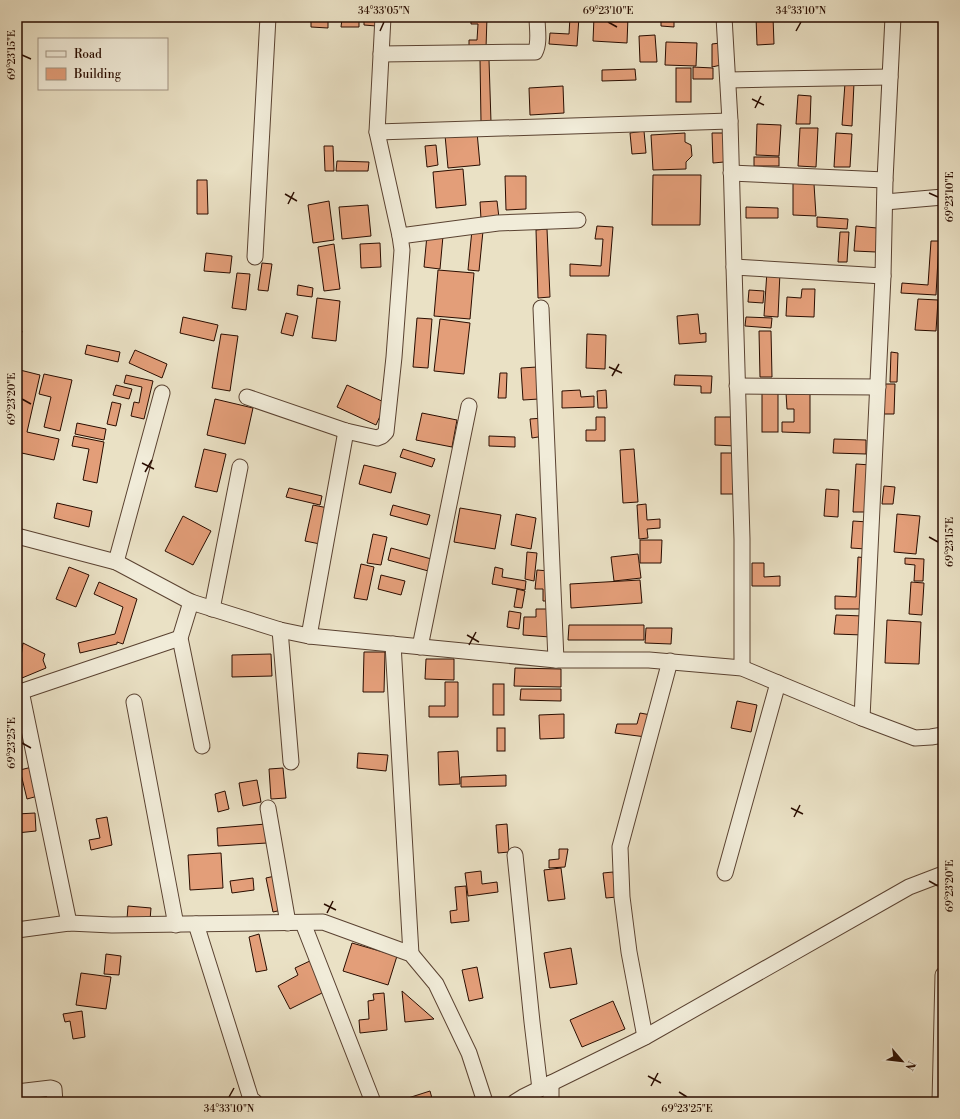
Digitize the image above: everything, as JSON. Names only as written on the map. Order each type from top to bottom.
[{"type":"street","points":[[255,257],[268,17]]},
{"type":"street","points":[[247,396],[346,431],[377,438],[386,432],[395,349],[402,250],[377,132],[383,17]]},
{"type":"street","points":[[381,54],[535,52],[538,43],[537,17]]},
{"type":"street","points":[[724,17],[730,121],[742,539],[742,668]]},
{"type":"street","points":[[862,718],[883,276],[885,180],[893,17]]},
{"type":"street","points":[[728,80],[890,77]]},
{"type":"street","points":[[377,132],[730,121]]},
{"type":"street","points":[[731,173],[885,180]]},
{"type":"street","points":[[885,202],[943,197]]},
{"type":"street","points":[[400,236],[498,223],[578,220]]},
{"type":"street","points":[[734,267],[883,276]]},
{"type":"street","points":[[541,308],[556,660]]},
{"type":"street","points":[[737,386],[878,387]]},
{"type":"street","points":[[116,562],[162,393]]},
{"type":"street","points":[[420,647],[469,406]]},
{"type":"street","points":[[309,636],[346,431]]},
{"type":"street","points":[[212,608],[240,467]]},
{"type":"street","points":[[17,536],[116,562],[191,602],[280,630],[309,636],[556,660],[649,660],[742,668],[862,718],[916,738],[943,735]]},
{"type":"street","points":[[191,602],[180,638],[202,746]]},
{"type":"street","points":[[280,630],[291,762]]},
{"type":"street","points":[[69,923],[19,692],[180,638]]},
{"type":"street","points":[[393,644],[411,954]]},
{"type":"street","points":[[645,1037],[629,952],[622,897],[620,847],[670,662]]},
{"type":"street","points":[[725,873],[778,683]]},
{"type":"street","points":[[134,702],[176,925]]},
{"type":"street","points":[[268,808],[295,923],[373,1102]]},
{"type":"street","points":[[515,855],[532,1022],[550,1102]]},
{"type":"street","points":[[515,1102],[645,1037],[909,887],[943,874]]},
{"type":"street","points":[[17,930],[69,923],[176,925],[323,922],[411,954],[436,984],[469,1053],[485,1102]]},
{"type":"street","points":[[196,924],[251,1099],[255,1102]]},
{"type":"street","points":[[940,1102],[943,975]]},
{"type":"street","points":[[17,1092],[51,1088],[54,1089],[55,1102]]},
{"type":"building","points":[[311,17],[328,17],[328,28],[311,27]]},
{"type":"building","points":[[364,17],[376,17],[376,26],[364,25]]},
{"type":"building","points":[[471,17],[487,17],[486,48],[469,47],[469,40],[477,40],[478,24],[471,24]]},
{"type":"building","points":[[570,17],[579,17],[577,46],[549,44],[550,33],[569,34]]},
{"type":"building","points":[[594,17],[628,17],[627,43],[593,41]]},
{"type":"building","points":[[630,17],[646,17],[646,21],[630,21]]},
{"type":"building","points":[[661,17],[674,17],[674,27],[661,26]]},
{"type":"building","points":[[756,17],[773,17],[774,44],[757,45]]},
{"type":"building","points":[[342,19],[359,19],[359,27],[341,27]]},
{"type":"building","points":[[655,35],[657,62],[640,62],[639,36]]},
{"type":"building","points":[[666,42],[697,43],[696,66],[665,65]]},
{"type":"building","points":[[720,43],[721,65],[712,67],[712,44]]},
{"type":"building","points":[[480,60],[489,60],[491,122],[481,122]]},
{"type":"building","points":[[693,67],[713,68],[713,79],[693,79]]},
{"type":"building","points":[[676,68],[691,68],[691,102],[676,102]]},
{"type":"building","points":[[635,69],[636,80],[602,81],[602,70]]},
{"type":"building","points":[[845,83],[854,83],[852,126],[842,125]]},
{"type":"building","points":[[563,86],[564,113],[530,115],[529,88]]},
{"type":"building","points":[[798,95],[811,96],[810,124],[796,124]]},
{"type":"building","points":[[757,124],[781,125],[779,156],[756,155]]},
{"type":"building","points":[[800,128],[818,128],[816,167],[798,166]]},
{"type":"building","points":[[644,131],[646,153],[632,154],[630,133]]},
{"type":"building","points":[[477,132],[480,165],[448,168],[445,135]]},
{"type":"building","points":[[685,133],[685,142],[691,145],[692,156],[686,162],[686,169],[653,170],[651,135]]},
{"type":"building","points":[[712,133],[724,133],[724,162],[713,163]]},
{"type":"building","points":[[836,133],[852,134],[850,167],[834,167]]},
{"type":"building","points":[[436,145],[438,165],[427,167],[425,146]]},
{"type":"building","points":[[324,146],[333,146],[334,171],[325,171]]},
{"type":"building","points":[[754,157],[779,157],[779,166],[754,166]]},
{"type":"building","points":[[337,161],[369,162],[368,171],[336,171]]},
{"type":"building","points":[[463,169],[466,205],[436,208],[433,172]]},
{"type":"building","points":[[653,175],[701,175],[700,225],[652,225]]},
{"type":"building","points":[[505,176],[526,176],[526,209],[506,210]]},
{"type":"building","points":[[197,180],[207,180],[208,214],[197,214]]},
{"type":"building","points":[[793,183],[814,184],[816,216],[793,215]]},
{"type":"building","points":[[329,201],[334,240],[313,243],[308,205]]},
{"type":"building","points":[[497,201],[499,218],[481,219],[480,202]]},
{"type":"building","points":[[368,205],[371,236],[342,239],[339,207]]},
{"type":"building","points":[[746,207],[778,208],[778,218],[746,218]]},
{"type":"building","points":[[817,217],[848,219],[847,229],[817,227]]},
{"type":"building","points":[[597,226],[613,227],[609,276],[570,276],[570,264],[601,266],[603,239],[595,239]]},
{"type":"building","points":[[856,226],[877,228],[876,252],[854,251]]},
{"type":"building","points":[[547,229],[550,297],[538,298],[536,230]]},
{"type":"building","points":[[472,230],[483,231],[479,271],[468,270]]},
{"type":"building","points":[[840,232],[849,232],[847,262],[838,262]]},
{"type":"building","points":[[427,235],[443,236],[440,269],[424,267]]},
{"type":"building","points":[[931,241],[939,241],[936,295],[901,293],[902,283],[928,285]]},
{"type":"building","points":[[380,243],[381,267],[361,268],[360,244]]},
{"type":"building","points":[[334,244],[340,289],[324,291],[318,247]]},
{"type":"building","points":[[206,253],[232,256],[230,273],[204,271]]},
{"type":"building","points":[[262,263],[272,264],[268,291],[258,290]]},
{"type":"building","points":[[438,270],[474,273],[470,319],[434,316]]},
{"type":"building","points":[[767,271],[780,272],[778,317],[764,316]]},
{"type":"building","points":[[237,273],[250,274],[246,310],[232,308]]},
{"type":"building","points":[[298,285],[313,288],[312,297],[297,295]]},
{"type":"building","points":[[802,289],[815,289],[814,317],[786,316],[787,297],[801,298]]},
{"type":"building","points":[[749,290],[764,291],[763,303],[748,302]]},
{"type":"building","points":[[317,298],[340,301],[336,341],[312,338]]},
{"type":"building","points":[[918,299],[938,300],[936,331],[915,330]]},
{"type":"building","points":[[286,313],[298,316],[293,336],[281,333]]},
{"type":"building","points":[[698,314],[700,334],[706,333],[706,342],[679,344],[677,316]]},
{"type":"building","points":[[183,317],[218,325],[214,341],[180,333]]},
{"type":"building","points":[[746,317],[772,318],[771,328],[745,326]]},
{"type":"building","points":[[417,318],[432,319],[428,368],[413,367]]},
{"type":"building","points":[[440,319],[470,323],[464,374],[434,371]]},
{"type":"building","points":[[17,330],[22,331],[17,352]]},
{"type":"building","points":[[759,331],[771,331],[772,377],[760,377]]},
{"type":"building","points":[[221,334],[238,336],[230,391],[212,388]]},
{"type":"building","points":[[587,334],[606,335],[605,369],[586,368]]},
{"type":"building","points":[[87,345],[120,352],[118,362],[85,354]]},
{"type":"building","points":[[135,350],[167,364],[162,378],[129,363]]},
{"type":"building","points":[[891,352],[898,353],[897,382],[890,382]]},
{"type":"building","points":[[537,367],[539,399],[523,400],[521,368]]},
{"type":"building","points":[[20,370],[40,375],[27,432],[59,439],[54,460],[17,452],[19,430],[17,430],[17,382]]},
{"type":"building","points":[[500,373],[507,373],[506,398],[498,398]]},
{"type":"building","points":[[44,374],[72,380],[60,431],[44,427],[51,397],[39,394]]},
{"type":"building","points":[[126,375],[153,381],[144,419],[131,416],[134,402],[139,403],[142,387],[124,383]]},
{"type":"building","points":[[675,375],[712,376],[711,393],[701,393],[701,386],[674,385]]},
{"type":"building","points":[[885,384],[895,384],[894,414],[884,414]]},
{"type":"building","points":[[116,385],[132,389],[129,399],[113,395]]},
{"type":"building","points":[[347,385],[386,403],[376,425],[337,407]]},
{"type":"building","points":[[762,389],[778,389],[778,432],[762,432]]},
{"type":"building","points":[[580,390],[581,397],[594,396],[594,407],[562,408],[562,391]]},
{"type":"building","points":[[606,390],[607,408],[598,408],[597,391]]},
{"type":"building","points":[[810,392],[810,433],[782,432],[782,422],[794,422],[794,409],[787,409],[786,393]]},
{"type":"building","points":[[215,399],[253,408],[245,444],[207,435]]},
{"type":"building","points":[[112,402],[121,404],[116,426],[107,424]]},
{"type":"building","points":[[422,413],[457,420],[452,447],[416,440]]},
{"type":"building","points":[[596,417],[605,417],[605,441],[586,441],[586,430],[596,430]]},
{"type":"building","points":[[715,417],[735,417],[735,446],[715,445]]},
{"type":"building","points":[[543,418],[544,436],[532,438],[530,419]]},
{"type":"building","points":[[77,423],[106,429],[104,440],[75,434]]},
{"type":"building","points":[[74,436],[104,442],[97,483],[83,480],[89,449],[72,446]]},
{"type":"building","points":[[489,436],[515,437],[515,447],[489,446]]},
{"type":"building","points":[[834,439],[866,440],[866,454],[833,453]]},
{"type":"building","points":[[204,449],[226,454],[217,492],[195,487]]},
{"type":"building","points":[[403,449],[435,459],[432,467],[400,457]]},
{"type":"building","points":[[634,449],[638,502],[623,503],[620,450]]},
{"type":"building","points":[[721,453],[736,453],[736,494],[721,494]]},
{"type":"building","points":[[856,464],[871,465],[868,512],[853,512]]},
{"type":"building","points":[[364,465],[396,473],[391,493],[359,484]]},
{"type":"building","points":[[941,485],[943,485],[943,516],[941,516]]},
{"type":"building","points":[[884,486],[895,487],[893,504],[882,504]]},
{"type":"building","points":[[289,488],[322,496],[320,505],[286,497]]},
{"type":"building","points":[[826,489],[839,490],[838,517],[824,516]]},
{"type":"building","points":[[57,503],[92,511],[89,527],[54,518]]},
{"type":"building","points":[[646,504],[647,520],[660,519],[660,528],[647,529],[648,538],[639,539],[637,505]]},
{"type":"building","points":[[313,505],[328,508],[320,544],[305,541]]},
{"type":"building","points":[[393,505],[430,515],[427,525],[390,515]]},
{"type":"building","points":[[460,508],[501,515],[495,549],[454,542]]},
{"type":"building","points":[[516,514],[536,518],[531,549],[511,545]]},
{"type":"building","points":[[897,514],[920,516],[916,554],[894,552]]},
{"type":"building","points":[[183,516],[211,531],[193,565],[165,551]]},
{"type":"building","points":[[853,521],[868,522],[866,549],[851,548]]},
{"type":"building","points":[[373,534],[387,537],[381,565],[367,563]]},
{"type":"building","points":[[640,540],[662,540],[661,563],[640,563]]},
{"type":"building","points":[[391,548],[435,560],[432,572],[388,560]]},
{"type":"building","points":[[527,552],[537,553],[534,581],[525,579]]},
{"type":"building","points":[[638,554],[641,578],[614,581],[611,557]]},
{"type":"building","points":[[858,557],[867,558],[865,609],[835,609],[835,596],[856,597]]},
{"type":"building","points":[[905,558],[924,559],[923,581],[914,581],[915,565],[905,564]]},
{"type":"building","points":[[752,563],[764,563],[764,577],[780,576],[780,586],[752,586]]},
{"type":"building","points":[[361,564],[374,567],[367,600],[354,598]]},
{"type":"building","points":[[69,567],[89,575],[76,607],[56,599]]},
{"type":"building","points":[[495,567],[503,569],[502,577],[526,581],[525,590],[492,584]]},
{"type":"building","points":[[537,570],[549,571],[550,601],[543,601],[543,589],[535,589]]},
{"type":"building","points":[[381,575],[405,581],[401,595],[378,589]]},
{"type":"building","points":[[640,580],[642,603],[571,608],[570,584]]},
{"type":"building","points":[[99,582],[137,599],[123,644],[117,642],[117,644],[80,653],[78,643],[115,634],[123,607],[94,594]]},
{"type":"building","points":[[911,582],[924,583],[922,615],[909,614]]},
{"type":"building","points":[[517,589],[525,591],[522,608],[514,607]]},
{"type":"building","points":[[536,609],[550,609],[550,637],[523,635],[524,617],[536,617]]},
{"type":"building","points":[[509,611],[521,613],[519,629],[507,627]]},
{"type":"building","points":[[836,615],[863,616],[863,635],[834,634]]},
{"type":"building","points":[[887,620],[921,622],[919,664],[885,663]]},
{"type":"building","points":[[569,625],[644,625],[644,640],[568,640]]},
{"type":"building","points":[[646,628],[672,628],[671,644],[645,643]]},
{"type":"building","points":[[23,643],[45,654],[43,660],[46,668],[22,678],[19,670]]},
{"type":"building","points":[[364,652],[385,652],[384,692],[363,692]]},
{"type":"building","points":[[271,654],[272,676],[232,677],[232,655]]},
{"type":"building","points":[[426,659],[454,659],[454,680],[425,679]]},
{"type":"building","points":[[515,668],[561,669],[561,687],[514,686]]},
{"type":"building","points":[[445,682],[458,682],[458,717],[429,717],[429,706],[445,706]]},
{"type":"building","points":[[493,684],[504,684],[504,715],[493,715]]},
{"type":"building","points":[[521,689],[561,689],[561,701],[520,700]]},
{"type":"building","points":[[737,701],[757,705],[751,732],[731,728]]},
{"type":"building","points":[[640,713],[651,715],[646,737],[615,733],[617,724],[637,724]]},
{"type":"building","points":[[564,714],[564,738],[540,739],[539,715]]},
{"type":"building","points":[[497,728],[505,728],[505,751],[497,751]]},
{"type":"building","points":[[458,751],[460,784],[439,785],[438,752]]},
{"type":"building","points":[[358,753],[388,755],[386,771],[357,768]]},
{"type":"building","points":[[32,767],[38,796],[27,799],[20,770]]},
{"type":"building","points":[[283,768],[286,798],[271,799],[269,769]]},
{"type":"building","points":[[506,775],[506,786],[461,787],[461,777]]},
{"type":"building","points":[[257,780],[261,802],[243,806],[239,783]]},
{"type":"building","points":[[225,791],[229,809],[218,812],[215,794]]},
{"type":"building","points":[[35,813],[36,831],[17,833],[17,814]]},
{"type":"building","points":[[107,817],[112,845],[91,850],[89,840],[100,838],[96,819]]},
{"type":"building","points":[[266,824],[267,843],[218,846],[217,828]]},
{"type":"building","points":[[507,824],[509,852],[498,853],[496,825]]},
{"type":"building","points":[[559,849],[568,849],[565,867],[549,868],[549,860],[559,859]]},
{"type":"building","points":[[221,853],[223,888],[190,890],[188,855]]},
{"type":"building","points":[[561,868],[565,899],[548,901],[544,870]]},
{"type":"building","points":[[481,871],[482,884],[497,882],[498,892],[468,896],[465,873]]},
{"type":"building","points":[[613,872],[617,897],[606,898],[603,873]]},
{"type":"building","points":[[275,876],[282,910],[273,912],[266,878]]},
{"type":"building","points":[[253,878],[254,890],[232,893],[230,881]]},
{"type":"building","points":[[466,886],[469,921],[451,923],[450,911],[457,910],[455,887]]},
{"type":"building","points":[[128,906],[151,908],[150,920],[127,919]]},
{"type":"building","points":[[259,934],[267,970],[256,972],[249,937]]},
{"type":"building","points":[[352,943],[397,956],[388,985],[343,971]]},
{"type":"building","points":[[571,948],[577,984],[550,988],[544,953]]},
{"type":"building","points":[[106,954],[121,956],[119,975],[104,974]]},
{"type":"building","points":[[312,960],[328,990],[290,1009],[278,986],[298,975],[295,968]]},
{"type":"building","points":[[477,967],[483,998],[469,1001],[462,970]]},
{"type":"building","points":[[81,973],[111,977],[106,1009],[76,1005]]},
{"type":"building","points":[[402,991],[434,1019],[405,1022]]},
{"type":"building","points":[[384,993],[387,1030],[360,1033],[359,1020],[369,1019],[368,1001],[374,1000],[373,994]]},
{"type":"building","points":[[613,1001],[625,1029],[582,1047],[570,1020]]},
{"type":"building","points":[[82,1011],[85,1037],[73,1039],[70,1021],[65,1022],[63,1014]]},
{"type":"building","points":[[430,1091],[433,1102],[406,1102],[405,1099]]}]
